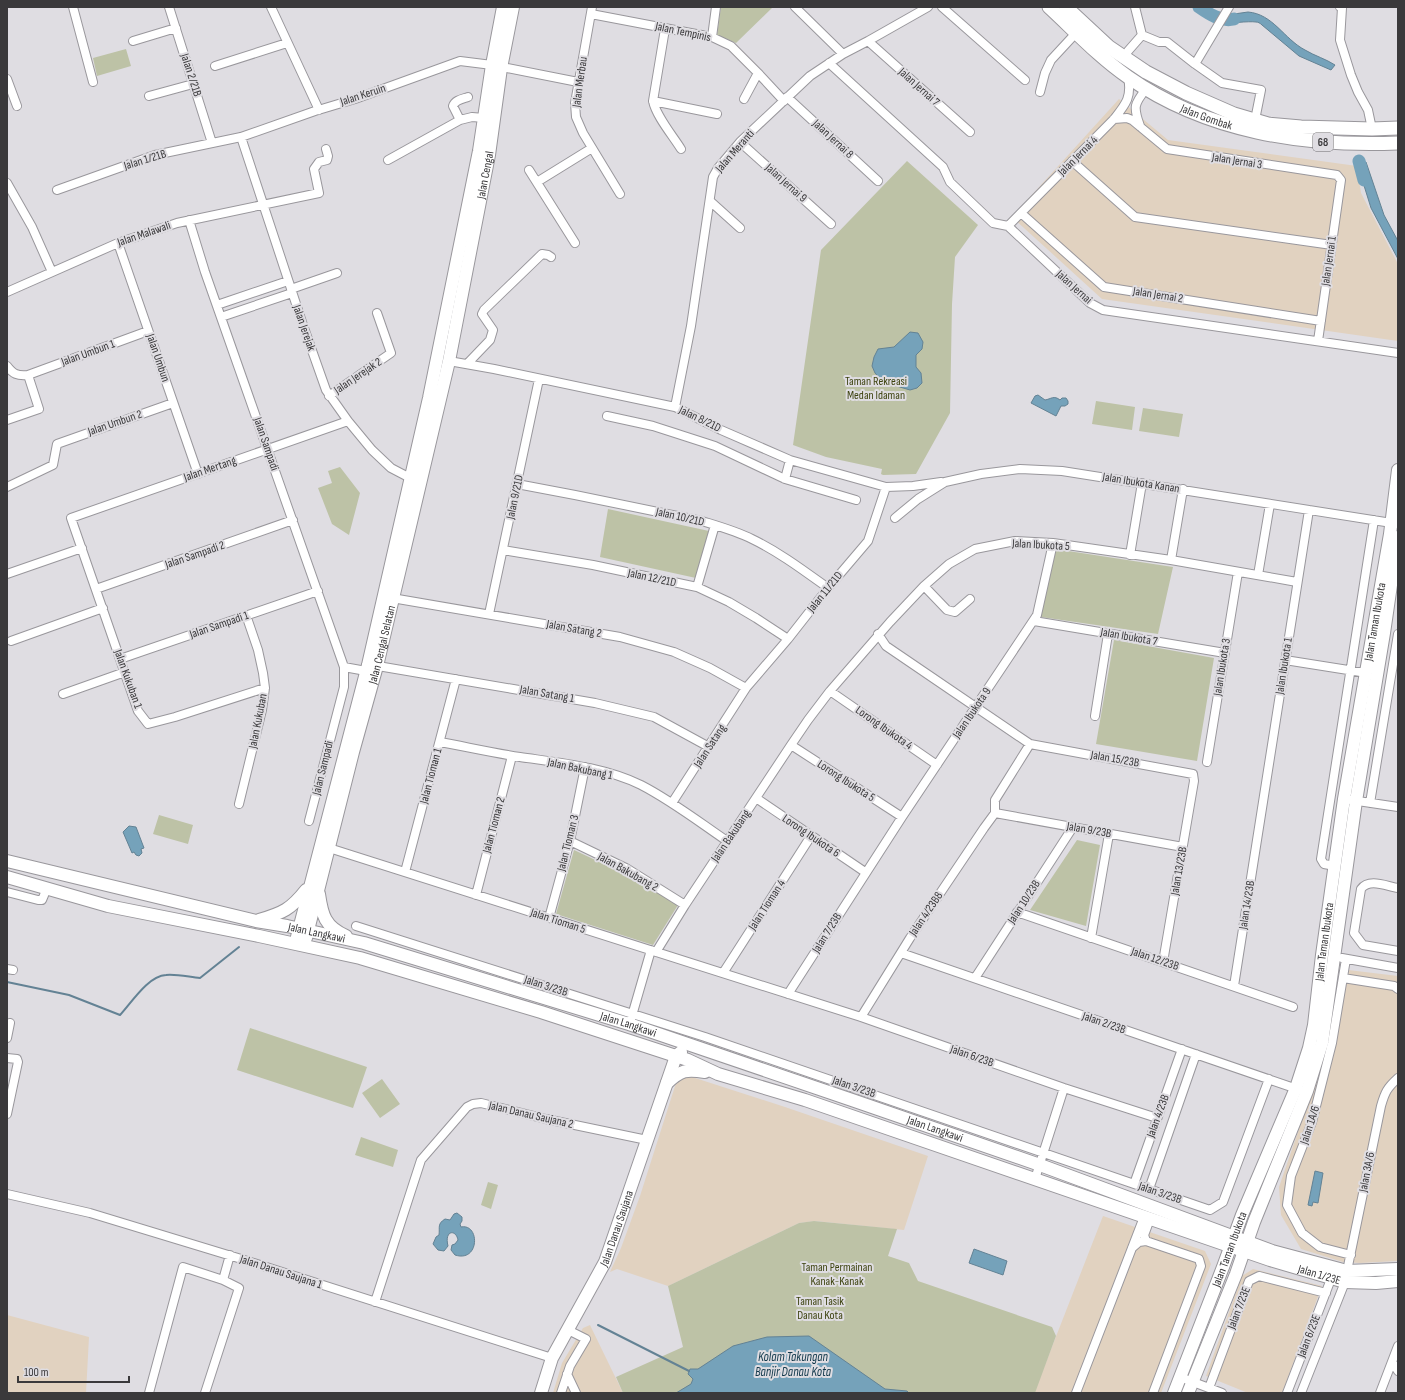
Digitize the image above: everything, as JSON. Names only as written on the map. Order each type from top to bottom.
[{"type":"main road","name":"Jalan Gombak","points":[[1049,7],[1101,56],[1128,77],[1171,103],[1199,115],[1256,133],[1324,142],[1353,144],[1398,143]]},
{"type":"main road","name":"Jalan Gombak","points":[[1066,7],[1109,47],[1146,72],[1186,93],[1234,114],[1268,124],[1300,127],[1372,129],[1398,128]]},
{"type":"main road","points":[[1109,47],[1114,57],[1136,73],[1146,86],[1146,89]]},
{"type":"street","points":[[73,7],[93,82]]},
{"type":"street","name":"Jalan 2/21B","points":[[169,7],[212,143]]},
{"type":"street","points":[[271,7],[319,110]]},
{"type":"street","name":"Jalan Cengal","points":[[447,341],[489,155],[496,66],[503,7]]},
{"type":"street","name":"Jalan Cengal","points":[[447,341],[484,118],[496,66],[513,7]]},
{"type":"street","points":[[712,37],[716,7]]},
{"type":"street","points":[[795,7],[843,54]]},
{"type":"street","name":"Jalan Meranti","points":[[675,406],[691,326],[713,178],[718,168],[740,142],[810,76],[843,54],[928,7]]},
{"type":"street","points":[[942,7],[1025,80]]},
{"type":"street","points":[[1135,7],[1142,35]]},
{"type":"street","points":[[1341,7],[1340,40],[1358,92],[1368,110],[1372,129]]},
{"type":"street","points":[[1195,64],[1228,9]]},
{"type":"street","name":"Jalan Tempinis","points":[[592,10],[665,29],[712,37],[731,46],[786,99]]},
{"type":"street","name":"Jalan Merbau","points":[[592,10],[578,82],[575,103],[576,117],[583,133],[620,194]]},
{"type":"street","points":[[133,41],[176,28]]},
{"type":"street","points":[[665,29],[653,102],[681,149]]},
{"type":"street","points":[[1040,92],[1050,60],[1076,32]]},
{"type":"street","points":[[1124,57],[1142,35]]},
{"type":"street","points":[[1142,35],[1159,42],[1167,42],[1222,83],[1261,90],[1255,120]]},
{"type":"street","name":"Jalan Jernai 7","points":[[868,41],[970,132]]},
{"type":"street","points":[[215,66],[287,43]]},
{"type":"street","name":"Jalan Keruin","points":[[238,137],[355,99],[460,61],[496,66],[578,82]]},
{"type":"street","name":"Jalan Jernai","points":[[829,63],[943,167],[950,182],[992,223],[1008,226],[1090,304],[1103,310],[1398,353]]},
{"type":"street","points":[[744,99],[758,73]]},
{"type":"street","name":"Jalan Jernai 4","points":[[1008,226],[1114,119],[1128,100],[1130,92],[1128,77]]},
{"type":"street","points":[[7,79],[17,106]]},
{"type":"street","points":[[149,96],[193,84]]},
{"type":"street","points":[[1140,126],[1135,114],[1135,104],[1146,89]]},
{"type":"street","points":[[460,120],[453,104],[468,97]]},
{"type":"street","name":"Jalan Jernai 8","points":[[786,99],[878,181]]},
{"type":"street","points":[[653,102],[717,114]]},
{"type":"street","points":[[388,160],[460,120],[472,117],[484,118]]},
{"type":"street","name":"Jalan Jernai 3","points":[[1114,119],[1127,118],[1140,126],[1167,149],[1332,174],[1337,175],[1341,180]]},
{"type":"street","name":"Jalan 1/21B","points":[[57,190],[155,155],[238,137]]},
{"type":"street","name":"Jalan Jerejak","points":[[238,137],[329,396],[372,450],[391,468],[416,480]]},
{"type":"street","name":"Jalan Jernai 9","points":[[740,142],[831,224]]},
{"type":"street","points":[[537,182],[592,148]]},
{"type":"street","name":"Jalan Malawali","points":[[7,292],[118,243],[189,220],[319,193],[314,169],[319,162],[327,160],[328,156],[326,149]]},
{"type":"street","points":[[1072,161],[1135,217],[1332,245]]},
{"type":"street","points":[[529,170],[574,242]]},
{"type":"street","name":"Jalan Jernai 1","points":[[1318,341],[1341,180]]},
{"type":"street","points":[[7,183],[32,228],[52,272]]},
{"type":"street","points":[[710,201],[740,228]]},
{"type":"street","name":"Jalan Jernai 2","points":[[1021,213],[1104,287],[1321,321]]},
{"type":"street","name":"Jalan Sampadi","points":[[189,220],[217,305],[344,667],[344,687],[310,822]]},
{"type":"street","name":"Jalan Umbun","points":[[118,243],[198,474]]},
{"type":"street","points":[[467,364],[493,336],[493,330],[482,314],[484,310],[542,254],[551,257]]},
{"type":"street","points":[[217,305],[291,287],[337,273]]},
{"type":"street","points":[[221,316],[291,287]]},
{"type":"street","name":"Jalan Jerejak 2","points":[[329,396],[391,353],[377,313]]},
{"type":"street","name":"Jalan Umbun 1","points":[[28,375],[148,331]]},
{"type":"street","name":"Jalan Cengal Selatan","points":[[314,887],[329,848],[354,752],[371,667],[392,598],[416,480],[449,361],[447,341]]},
{"type":"street","name":"Jalan Cengal Selatan","points":[[300,945],[371,667],[416,480],[447,341]]},
{"type":"street","name":"Jalan 8/21D","points":[[449,361],[675,406],[721,430],[792,460],[886,487],[913,486],[945,482]]},
{"type":"street","points":[[7,366],[12,373],[19,376],[28,375],[40,408],[7,420]]},
{"type":"street","name":"Jalan 9/21D","points":[[489,614],[539,379]]},
{"type":"street","name":"Jalan Umbun 2","points":[[7,487],[53,465],[57,444],[173,403]]},
{"type":"street","points":[[606,416],[653,426],[715,446],[786,480],[856,500]]},
{"type":"street","name":"Jalan Mertang","points":[[71,518],[348,421]]},
{"type":"street","points":[[786,480],[792,460]]},
{"type":"street","name":"Jalan Ibukota Kanan","points":[[895,518],[918,499],[945,482],[981,474],[1020,470],[1062,471],[1395,523]]},
{"type":"street","name":"Jalan Taman Ibukota","points":[[1188,1393],[1236,1274],[1301,1090],[1305,1063],[1328,956],[1367,673],[1395,523],[1398,471]]},
{"type":"street","points":[[1130,555],[1142,483]]},
{"type":"street","name":"Jalan 10/21D","points":[[517,484],[702,521],[715,525],[751,539],[764,546],[789,560],[828,588]]},
{"type":"street","name":"Jalan 11/21D","points":[[746,688],[868,541],[886,487]]},
{"type":"street","points":[[1171,560],[1183,489]]},
{"type":"street","points":[[1258,575],[1270,504]]},
{"type":"street","name":"Jalan Ibukota 1","points":[[1260,823],[1309,510]]},
{"type":"street","name":"Jalan Kukuban 1","points":[[71,518],[138,711],[148,724],[175,717],[265,688]]},
{"type":"street","name":"Jalan Sampadi 2","points":[[96,589],[293,520]]},
{"type":"street","points":[[1335,866],[1324,864],[1321,859],[1374,520]]},
{"type":"street","points":[[697,587],[715,525]]},
{"type":"street","name":"Jalan Taman Ibukota","points":[[1328,956],[1335,866],[1384,633],[1398,537]]},
{"type":"street","name":"Jalan Ibukota 5","points":[[808,720],[830,691],[878,634],[924,586],[948,564],[975,549],[1015,541],[1052,543],[1171,560],[1297,582]]},
{"type":"street","name":"Jalan Ibukota 9","points":[[865,872],[1037,616],[1052,543]]},
{"type":"street","points":[[7,574],[82,548]]},
{"type":"street","name":"Jalan 12/21D","points":[[503,550],[593,565],[697,587],[729,602],[788,639]]},
{"type":"street","name":"Jalan Ibukota 3","points":[[1207,762],[1238,572]]},
{"type":"street","points":[[924,586],[947,610],[955,612],[970,599]]},
{"type":"street","name":"Jalan Sampadi 1","points":[[120,659],[318,591]]},
{"type":"street","name":"Jalan Satang 2","points":[[392,598],[620,637],[674,652],[710,668],[746,688]]},
{"type":"street","points":[[12,641],[103,608]]},
{"type":"street","name":"Jalan Kukuban","points":[[239,804],[262,710],[265,688],[264,673],[258,650],[246,616]]},
{"type":"street","name":"Jalan Ibukota 7","points":[[1034,621],[1225,654]]},
{"type":"street","points":[[1370,803],[1398,634],[1384,633]]},
{"type":"street","points":[[878,634],[886,646],[1030,744],[995,800],[995,813]]},
{"type":"street","points":[[1095,716],[1108,634]]},
{"type":"street","points":[[1285,660],[1367,673]]},
{"type":"street","points":[[344,667],[371,667]]},
{"type":"street","name":"Jalan Satang 1","points":[[371,667],[456,679],[595,703],[654,717],[709,747]]},
{"type":"street","points":[[63,694],[125,672]]},
{"type":"street","name":"Jalan Tioman 1","points":[[405,872],[456,679]]},
{"type":"street","name":"Jalan Satang","points":[[672,803],[746,688]]},
{"type":"street","name":"Lorong Ibukota 4","points":[[830,691],[937,765]]},
{"type":"street","name":"Jalan Bakubang","points":[[631,1019],[653,951],[808,720]]},
{"type":"street","name":"Jalan Bakubang 1","points":[[440,742],[512,756],[585,767],[610,774],[641,785],[672,803],[727,841]]},
{"type":"street","name":"Jalan 15/23B","points":[[1030,744],[1193,774],[1194,780]]},
{"type":"street","name":"Lorong Ibukota 5","points":[[791,745],[902,817]]},
{"type":"street","name":"Jalan Tioman 2","points":[[476,895],[512,756]]},
{"type":"street","name":"Jalan Tioman 3","points":[[549,918],[570,841],[585,767]]},
{"type":"street","name":"Jalan 13/23B","points":[[1163,962],[1194,780]]},
{"type":"street","name":"Lorong Ibukota 6","points":[[756,798],[865,872]]},
{"type":"street","points":[[1350,800],[1398,807]]},
{"type":"street","name":"Jalan 9/23B","points":[[995,813],[1183,847]]},
{"type":"street","name":"Jalan 4/23B8","points":[[861,1017],[901,953],[995,813]]},
{"type":"street","name":"Jalan 14/23B","points":[[1234,986],[1260,823]]},
{"type":"street","name":"Jalan 10/23B","points":[[974,978],[1073,827]]},
{"type":"street","points":[[1091,938],[1109,834]]},
{"type":"street","name":"Jalan Tioman 4","points":[[722,973],[812,836]]},
{"type":"street","name":"Jalan Bakubang 2","points":[[570,841],[626,868],[685,905]]},
{"type":"street","name":"Jalan Tioman 5","points":[[329,848],[788,994]]},
{"type":"street","name":"Jalan Langkawi","points":[[7,861],[256,921],[364,943],[631,1019],[667,1037],[1040,1165],[1216,1230],[1232,1242]]},
{"type":"street","name":"Jalan 7/23B","points":[[788,994],[865,872]]},
{"type":"street","name":"Jalan Langkawi","points":[[7,877],[108,906],[360,958],[541,1012],[676,1056],[718,1074],[805,1100],[1204,1238],[1232,1242]]},
{"type":"street","points":[[1398,888],[1370,882],[1364,885],[1361,889],[1354,933],[1363,945],[1398,951]]},
{"type":"street","points":[[256,921],[286,910],[314,887],[326,920],[337,932],[364,943]]},
{"type":"street","points":[[7,892],[42,900],[47,888]]},
{"type":"street","name":"Jalan 12/23B","points":[[1017,912],[1293,1007]]},
{"type":"street","name":"Jalan 3/23B","points":[[356,926],[631,1019],[800,1069],[1210,1210],[1224,1202],[1268,1079]]},
{"type":"street","name":"Jalan 2/23B","points":[[901,953],[1301,1090]]},
{"type":"street","points":[[1328,956],[1398,968]]},
{"type":"street","name":"Jalan 1A/6","points":[[1346,959],[1332,1043],[1312,1122],[1291,1176],[1287,1205],[1302,1233],[1320,1247],[1351,1255]]},
{"type":"street","points":[[1343,978],[1394,986],[1398,989]]},
{"type":"street","name":"Jalan 6/23B","points":[[788,994],[861,1017],[1064,1088],[1157,1118]]},
{"type":"street","points":[[7,1038],[10,1023]]},
{"type":"street","points":[[667,1037],[676,1056],[692,1046]]},
{"type":"street","name":"Jalan 4/23B","points":[[1134,1184],[1182,1049]]},
{"type":"street","name":"Jalan 4/23B","points":[[1149,1189],[1196,1054]]},
{"type":"street","name":"Jalan Danau Saujana","points":[[541,1393],[552,1358],[605,1262],[676,1056]]},
{"type":"street","points":[[7,1058],[17,1059],[18,1062],[7,1114]]},
{"type":"street","points":[[666,1084],[680,1072],[690,1070],[718,1074]]},
{"type":"street","name":"Jalan 3A/6","points":[[1346,1277],[1381,1106],[1386,1091],[1398,1078]]},
{"type":"street","points":[[1035,1180],[1064,1088]]},
{"type":"street","name":"Jalan Taman Ibukota","points":[[1174,1393],[1242,1215],[1301,1090]]},
{"type":"street","name":"Jalan Danau Saujana 2","points":[[374,1302],[421,1160],[467,1107],[473,1104],[481,1103],[546,1119],[646,1140]]},
{"type":"street","name":"Jalan Danau Saujana 1","points":[[7,1194],[90,1213],[230,1255],[552,1358]]},
{"type":"street","points":[[1216,1230],[1232,1224],[1242,1215]]},
{"type":"street","points":[[1146,1241],[1144,1235],[1147,1218]]},
{"type":"street","points":[[1076,1393],[1132,1248],[1147,1218]]},
{"type":"street","points":[[1236,1274],[1243,1267],[1271,1256],[1257,1237],[1254,1222]]},
{"type":"street","points":[[1204,1238],[1215,1249],[1223,1268]]},
{"type":"street","points":[[1132,1248],[1139,1242],[1146,1241],[1199,1260],[1201,1266],[1153,1393]]},
{"type":"street","name":"Jalan 1/23E","points":[[1232,1242],[1331,1279],[1398,1269]]},
{"type":"street","points":[[223,1280],[230,1255]]},
{"type":"street","name":"Jalan 1/23E","points":[[1271,1256],[1346,1277],[1376,1283],[1398,1281]]},
{"type":"street","points":[[149,1393],[183,1267],[223,1280],[239,1288],[205,1393]]},
{"type":"street","name":"Jalan 7/23E","points":[[1209,1388],[1249,1281],[1259,1276],[1326,1293]]},
{"type":"street","name":"Jalan 6/23E","points":[[1302,1393],[1346,1277]]},
{"type":"street","name":"Jalan 6/23E","points":[[1287,1393],[1331,1279]]},
{"type":"street","points":[[561,1393],[570,1366],[586,1339],[568,1330]]},
{"type":"street","points":[[1380,1393],[1398,1346]]},
{"type":"street","points":[[1392,1362],[1398,1371]]},
{"type":"street","points":[[567,1374],[576,1393]]},
{"type":"street","points":[[1180,1377],[1222,1393]]},
{"type":"shaded area","points":[[1119,99],[1168,140],[1357,166],[1361,193],[1398,264],[1398,341],[1102,299],[1012,217]]},
{"type":"shaded area","points":[[1340,969],[1398,976],[1398,1261],[1360,1263],[1343,1262],[1301,1249],[1281,1215],[1279,1187],[1330,1039]]},
{"type":"shaded area","points":[[689,1076],[928,1156],[904,1230],[815,1221],[799,1223],[668,1286],[617,1269],[610,1272],[621,1248],[640,1196],[676,1083]]},
{"type":"shaded area","points":[[1103,1216],[1205,1251],[1211,1264],[1161,1393],[1034,1393]]},
{"type":"shaded area","points":[[1253,1269],[1322,1286],[1282,1393],[1248,1393],[1206,1376],[1242,1276]]},
{"type":"shaded area","points":[[7,1315],[89,1337],[86,1393],[7,1393]]},
{"type":"shaded area","points":[[590,1325],[623,1393],[553,1393],[562,1363],[583,1328]]},
{"type":"green space","points":[[721,7],[773,7],[736,43],[717,35]]},
{"type":"green space","points":[[126,49],[131,66],[97,76],[93,58]]},
{"type":"green space","name":"Taman Rekreasi Medan Idaman","points":[[907,161],[978,225],[955,257],[952,304],[950,413],[916,474],[883,475],[881,474],[882,469],[826,457],[793,445],[821,250]]},
{"type":"green space","points":[[1096,401],[1135,407],[1132,430],[1092,424]]},
{"type":"green space","points":[[1143,408],[1183,414],[1179,437],[1139,431]]},
{"type":"green space","points":[[340,467],[360,493],[349,535],[332,524],[318,488],[332,483],[328,471]]},
{"type":"green space","points":[[608,509],[709,531],[696,578],[600,557]]},
{"type":"green space","points":[[1055,549],[1173,567],[1158,634],[1041,617]]},
{"type":"green space","points":[[1114,640],[1214,658],[1197,761],[1096,744]]},
{"type":"green space","points":[[159,815],[193,825],[188,844],[153,834]]},
{"type":"green space","points":[[1077,840],[1100,845],[1086,926],[1030,910]]},
{"type":"green space","points":[[574,850],[623,873],[678,905],[653,945],[556,914]]},
{"type":"green space","points":[[250,1028],[367,1067],[353,1108],[237,1070]]},
{"type":"green space","points":[[382,1079],[400,1104],[380,1118],[362,1093]]},
{"type":"green space","points":[[361,1137],[398,1150],[393,1167],[355,1155]]},
{"type":"green space","points":[[488,1182],[498,1185],[491,1209],[481,1205]]},
{"type":"green space","name":"Taman Tasik Danau Kota","points":[[814,1221],[897,1229],[888,1256],[909,1263],[918,1281],[1052,1327],[1056,1336],[1035,1393],[623,1393],[616,1377],[683,1347],[668,1286],[799,1223]]},
{"type":"water","points":[[1248,12],[1264,17],[1298,45],[1335,65],[1331,70],[1299,56],[1258,22],[1222,25],[1227,15]]},
{"type":"water","points":[[1366,162],[1384,215],[1398,241],[1398,259],[1371,208],[1357,163]]},
{"type":"water","points":[[910,332],[918,333],[923,342],[922,349],[916,355],[916,367],[921,373],[922,383],[917,388],[910,390],[883,382],[875,373],[872,366],[878,349],[894,347]]},
{"type":"water","points":[[1038,395],[1045,400],[1054,398],[1060,400],[1062,398],[1066,398],[1068,404],[1061,406],[1056,416],[1031,403],[1035,396]]},
{"type":"water","points":[[129,826],[136,827],[144,848],[141,849],[142,853],[139,856],[134,852],[132,853],[123,832]]},
{"type":"water","points":[[1315,1171],[1323,1173],[1318,1203],[1313,1202],[1312,1206],[1308,1205]]},
{"type":"water","points":[[457,1213],[462,1217],[460,1224],[461,1227],[467,1227],[472,1231],[474,1236],[473,1249],[463,1256],[455,1255],[451,1250],[452,1245],[458,1240],[457,1236],[453,1233],[449,1234],[447,1241],[448,1246],[444,1251],[438,1250],[433,1244],[436,1237],[439,1235],[439,1226],[441,1222],[445,1219],[450,1220],[454,1214]]},
{"type":"water","points":[[974,1249],[1007,1261],[1003,1275],[969,1263]]},
{"type":"water","name":"Kolam Takungan Banjir Danau Kota","points":[[809,1336],[885,1389],[907,1391],[909,1393],[676,1393],[691,1384],[693,1379],[688,1374],[690,1369],[698,1369],[733,1346],[767,1337]]},
{"type":"waterway","points":[[1199,7],[1211,15],[1229,20],[1234,19]]},
{"type":"waterway","points":[[1359,161],[1364,180]]},
{"type":"waterway","points":[[7,982],[69,995],[120,1015],[141,990],[159,976],[179,975],[200,978],[239,947]]},
{"type":"waterway","points":[[598,1325],[689,1371]]},
{"type":"park label","name":"Taman Permainan Kanak-Kanak","points":[[837,1274]]}]
